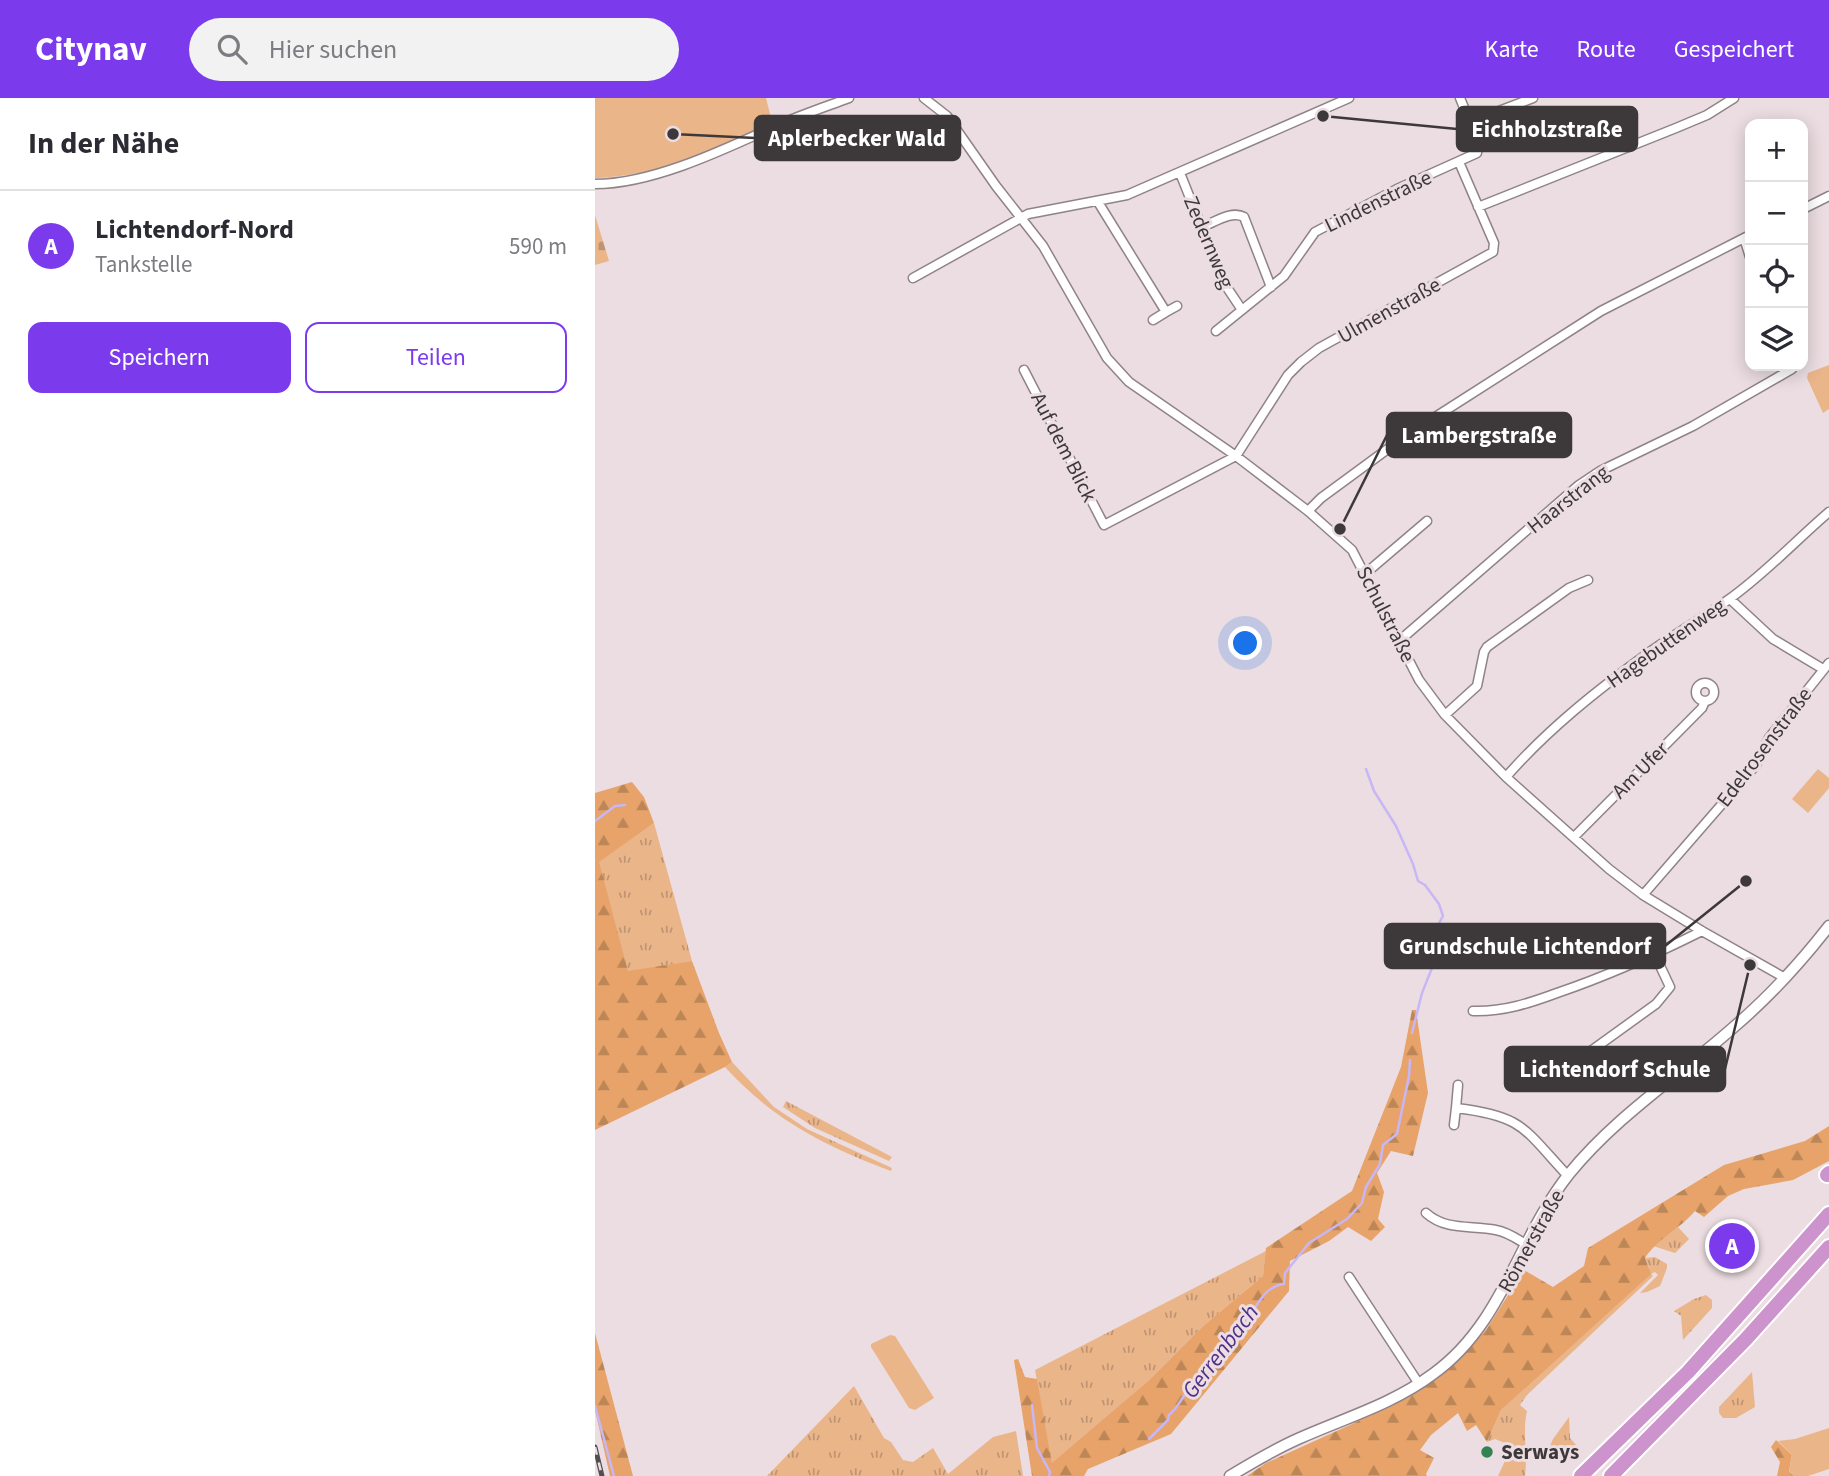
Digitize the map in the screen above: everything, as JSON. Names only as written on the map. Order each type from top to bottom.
[{"type":"highway","points":[[1581,1476],[1688,1372],[1829,1214]]},
{"type":"highway","points":[[1611,1476],[1709,1378],[1829,1247]]},
{"type":"street","points":[[595,184],[632,180],[663,171],[734,146],[775,126],[849,98]]},
{"type":"street","name":"Schulstraße","points":[[924,98],[947,116],[996,186],[1043,246],[1107,358],[1137,388],[1236,456],[1308,511],[1352,550],[1419,680],[1445,715],[1506,778],[1643,895],[1702,932],[1785,978]]},
{"type":"street","points":[[913,278],[1037,211],[1127,195],[1349,98]]},
{"type":"street","name":"Lindenstraße","points":[[1216,331],[1292,267],[1308,238],[1315,232],[1397,189],[1473,157],[1479,149],[1460,98]]},
{"type":"street","points":[[1470,122],[1533,98]]},
{"type":"street","points":[[1478,207],[1677,128],[1707,115],[1734,98]]},
{"type":"street","name":"Ulmenstraße","points":[[1236,456],[1288,375],[1301,362],[1319,348],[1493,252],[1494,243],[1459,162]]},
{"type":"street","name":"Zedernweg","points":[[1180,173],[1224,283],[1242,310]]},
{"type":"street","points":[[1808,206],[1829,196]]},
{"type":"street","points":[[1098,202],[1166,313]]},
{"type":"street","points":[[1202,227],[1234,214],[1244,217],[1271,287]]},
{"type":"street","points":[[1308,511],[1321,498],[1403,437],[1601,311],[1745,238]]},
{"type":"street","points":[[1153,320],[1177,306]]},
{"type":"street","name":"Auf dem Blick","points":[[1024,370],[1104,525],[1236,456]]},
{"type":"street","name":"Haarstrang","points":[[1399,641],[1579,485],[1601,471],[1693,426],[1789,371]]},
{"type":"street","name":"Hagebuttenweg","points":[[1506,778],[1533,746],[1596,693],[1648,653],[1730,599],[1829,512]]},
{"type":"street","points":[[1366,573],[1427,521]]},
{"type":"street","points":[[1445,715],[1476,686],[1487,647],[1569,587],[1588,580]]},
{"type":"street","points":[[1730,599],[1773,639],[1826,666]]},
{"type":"street","name":"Edelrosenstraße","points":[[1643,895],[1756,765],[1769,738],[1826,666]]},
{"type":"street","name":"Am Ufer","points":[[1574,837],[1702,708],[1705,701]]},
{"type":"street","name":"Römerstraße","points":[[1231,1476],[1299,1438],[1391,1399],[1419,1384],[1452,1359],[1481,1327],[1503,1292],[1545,1210],[1568,1175],[1601,1140],[1734,1028],[1785,978],[1829,926]]},
{"type":"street","points":[[1473,1011],[1490,1012],[1524,1005],[1595,980],[1702,932]]},
{"type":"street","points":[[1577,1061],[1655,1004],[1670,987],[1655,955]]},
{"type":"street","points":[[1454,1125],[1458,1085]]},
{"type":"street","points":[[1456,1108],[1495,1114],[1526,1129],[1568,1175]]},
{"type":"street","points":[[1426,1213],[1433,1219],[1455,1226],[1498,1230],[1527,1245]]},
{"type":"street","points":[[1349,1277],[1419,1384]]},
{"type":"green space","points":[[595,98],[766,98],[772,122],[735,143],[662,168],[595,178]]},
{"type":"green space","points":[[595,215],[609,261],[595,265]]},
{"type":"green space","points":[[1829,365],[1829,409],[1823,413],[1807,378],[1808,373]]},
{"type":"green space","points":[[1818,769],[1829,778],[1829,788],[1808,813],[1792,799]]},
{"type":"green space","points":[[632,782],[644,797],[654,823],[599,862],[628,971],[692,961],[732,1062],[595,1130],[595,793]]},
{"type":"green space","points":[[654,823],[692,961],[628,972],[598,862]]},
{"type":"green space","points":[[1412,1010],[1416,1010],[1428,1093],[1413,1156],[1391,1151],[1377,1173],[1384,1192],[1378,1219],[1385,1227],[1371,1241],[1348,1227],[1329,1241],[1290,1261],[1289,1291],[1171,1434],[1088,1469],[1084,1476],[1032,1476],[1014,1360],[1018,1359],[1025,1377],[1037,1379],[1052,1463],[1148,1381],[1202,1327],[1263,1276],[1266,1248],[1352,1191],[1401,1067]]},
{"type":"green space","points":[[732,1062],[774,1107],[807,1129],[892,1168],[891,1171],[844,1152],[781,1117],[743,1086],[725,1067]]},
{"type":"green space","points":[[786,1101],[892,1157],[889,1161],[815,1128],[783,1107]]},
{"type":"green space","points":[[1829,1126],[1829,1161],[1793,1180],[1744,1189],[1728,1196],[1704,1217],[1695,1211],[1656,1245],[1645,1258],[1651,1274],[1501,1410],[1487,1442],[1476,1425],[1467,1431],[1458,1413],[1431,1435],[1420,1450],[1434,1458],[1427,1476],[1247,1476],[1266,1463],[1352,1424],[1430,1383],[1456,1362],[1486,1330],[1524,1270],[1553,1287],[1584,1266],[1588,1248],[1724,1165],[1805,1141]]},
{"type":"green space","points":[[1678,1227],[1689,1239],[1675,1253],[1653,1246]]},
{"type":"green space","points":[[1266,1251],[1263,1276],[1202,1327],[1148,1381],[1052,1464],[1035,1370]]},
{"type":"green space","points":[[1655,1257],[1667,1264],[1660,1286],[1640,1293],[1658,1275],[1655,1272],[1651,1274],[1653,1276],[1527,1395],[1520,1405],[1527,1411],[1525,1476],[1498,1476],[1512,1446],[1495,1439],[1487,1442],[1501,1410],[1649,1268],[1645,1258]]},
{"type":"green space","points":[[1706,1295],[1712,1300],[1712,1308],[1683,1340],[1681,1316],[1674,1311]]},
{"type":"green space","points":[[595,1333],[633,1476],[610,1476],[595,1410]]},
{"type":"green space","points":[[890,1335],[895,1336],[934,1398],[915,1410],[909,1408],[871,1347],[871,1344]]},
{"type":"green space","points":[[1752,1372],[1755,1407],[1736,1418],[1723,1418],[1719,1407]]},
{"type":"green space","points":[[854,1386],[884,1438],[891,1442],[903,1460],[913,1462],[933,1448],[948,1474],[993,1437],[1016,1431],[1023,1476],[767,1476]]},
{"type":"green space","points":[[1569,1417],[1570,1438],[1576,1445],[1566,1455],[1554,1459],[1548,1451]]},
{"type":"green space","points":[[1829,1428],[1829,1469],[1808,1476],[1794,1476],[1789,1471],[1792,1455],[1778,1441],[1795,1439]]},
{"type":"green space","points":[[1776,1440],[1792,1455],[1789,1471],[1794,1476],[1777,1476],[1780,1462],[1771,1447]]},
{"type":"waterway","name":"Gerrenbach","points":[[1366,769],[1374,791],[1396,826],[1418,881],[1425,885],[1439,904],[1443,916],[1439,923],[1432,968],[1422,993],[1412,1033]]},
{"type":"waterway","points":[[595,821],[615,806],[625,805]]},
{"type":"waterway","name":"Gerrenbach","points":[[1149,1439],[1168,1420],[1186,1393],[1201,1381],[1219,1346],[1243,1324],[1265,1294],[1284,1284],[1285,1273],[1309,1243],[1347,1219],[1362,1203],[1366,1187],[1380,1164],[1383,1145],[1397,1134],[1410,1060]]},
{"type":"waterway","points":[[1032,1405],[1037,1448],[1050,1472],[1049,1476]]},
{"type":"waterway","points":[[595,1406],[614,1476]]},
{"type":"railway","points":[[595,1447],[602,1476]]},
{"type":"place","name":"Eichholzstraße","points":[[1323,116]]},
{"type":"place","name":"Aplerbecker Wald","points":[[673,134]]},
{"type":"place","name":"Lambergstraße","points":[[1340,529]]},
{"type":"place","name":"Grundschule Lichtendorf","points":[[1746,881]]},
{"type":"place","name":"Lichtendorf Schule","points":[[1750,965]]},
{"type":"place","name":"Lichtendorf-Nord","points":[[1732,1246]]},
{"type":"place","name":"Serways","points":[[1487,1452]]}]
